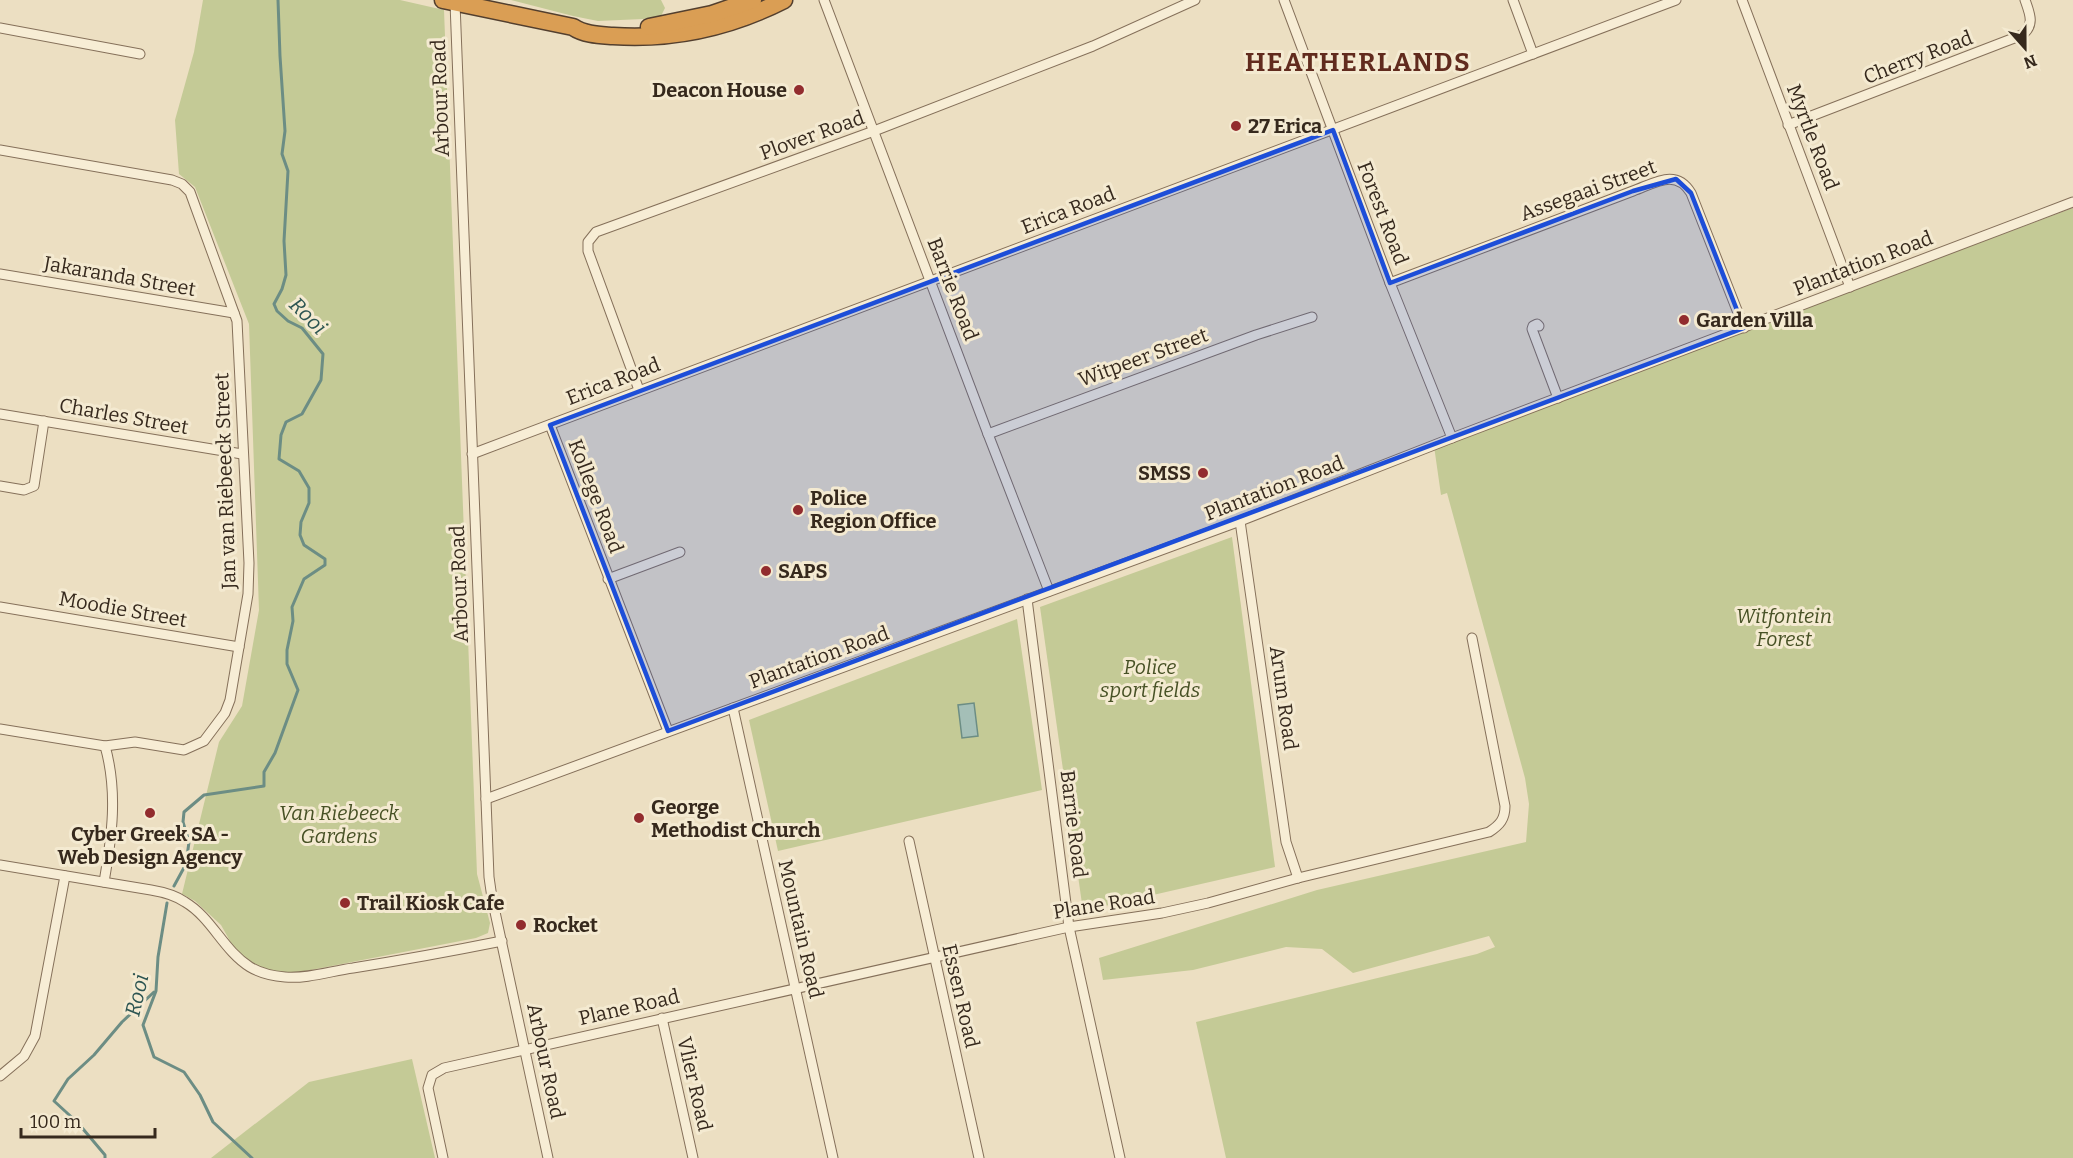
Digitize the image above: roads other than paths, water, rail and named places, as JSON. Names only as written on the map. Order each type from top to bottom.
[{"type":"highway","points":[[449,1],[573,27],[616,28],[658,26],[718,13],[753,0]]},
{"type":"highway","points":[[573,27],[586,33],[605,36],[674,35],[727,24],[784,0]]},
{"type":"street","name":"Barrie Road","points":[[824,0],[1049,591]]},
{"type":"street","name":"Plover Road","points":[[639,390],[590,258],[587,246],[591,237],[601,230],[779,167],[1093,46],[1195,0]]},
{"type":"street","name":"Forest Road","points":[[1284,0],[1390,283],[1452,438]]},
{"type":"street","points":[[1513,0],[1533,54]]},
{"type":"street","name":"Erica Road","points":[[472,454],[1676,0]]},
{"type":"street","name":"Myrtle Road","points":[[1742,0],[1850,287]]},
{"type":"street","name":"Cherry Road","points":[[1788,125],[2022,35],[2030,26],[2031,20],[2025,0]]},
{"type":"street","name":"Arbour Road","points":[[449,1],[472,454],[489,877],[548,1158]]},
{"type":"street","points":[[0,28],[141,54]]},
{"type":"street","name":"Jan van Riebeeck Street","points":[[0,150],[172,180],[186,188],[196,206],[238,330],[249,578],[230,700],[225,713],[209,736],[199,745],[184,750],[135,742],[105,746]]},
{"type":"street","name":"Assegaai Street","points":[[1390,283],[1633,190],[1666,179],[1676,179],[1686,185],[1691,193],[1744,328]]},
{"type":"street","name":"Plantation Road","points":[[486,799],[1240,520],[2073,202]]},
{"type":"street","name":"Jakaranda Street","points":[[0,274],[234,313]]},
{"type":"street","name":"Witpeer Street","points":[[988,434],[1256,335],[1312,317]]},
{"type":"street","points":[[1539,326],[1537,324],[1532,329],[1558,398]]},
{"type":"street","name":"Charles Street","points":[[0,414],[242,454]]},
{"type":"street","points":[[0,486],[24,490],[34,486],[44,421]]},
{"type":"street","name":"Kollege Road","points":[[550,425],[668,732]]},
{"type":"street","name":"Arum Road","points":[[1240,520],[1286,842],[1298,878]]},
{"type":"street","name":"Kollege Road","points":[[608,579],[680,552]]},
{"type":"street","name":"Barrie Road","points":[[1027,599],[1069,927],[1120,1158]]},
{"type":"street","name":"Moodie Street","points":[[0,607],[239,647]]},
{"type":"street","name":"Plane Road","points":[[443,1158],[428,1088],[432,1075],[444,1068],[934,956],[1069,927],[1174,910],[1236,896],[1298,878],[1482,834],[1497,828],[1505,814],[1505,806],[1472,638]]},
{"type":"street","name":"Mountain Road","points":[[733,708],[833,1158]]},
{"type":"street","points":[[0,729],[105,746],[111,777],[113,810],[104,882]]},
{"type":"street","name":"Essen Road","points":[[909,841],[980,1158]]},
{"type":"street","points":[[0,865],[164,892],[185,902],[197,912],[241,961],[257,970],[285,977],[394,962],[502,941]]},
{"type":"street","points":[[0,1076],[24,1056],[35,1036],[65,876]]},
{"type":"street","name":"Vlier Road","points":[[662,1018],[693,1158]]},
{"type":"water","points":[[974,703],[978,736],[962,738],[958,705]]},
{"type":"waterway","name":"Rooi","points":[[174,886],[186,864],[189,842],[183,822],[184,812],[204,795],[264,786],[264,772],[275,753],[298,690],[287,664],[287,650],[293,621],[292,607],[304,579],[325,565],[325,559],[304,545],[300,535],[301,522],[309,503],[309,488],[299,471],[279,459],[281,435],[286,422],[302,414],[321,380],[323,354],[302,328],[288,321],[277,311],[274,304],[286,275],[284,241],[288,171],[282,154],[285,131],[278,0]]},
{"type":"waterway","name":"Rooi","points":[[167,903],[158,957],[156,991],[143,1025],[154,1057],[184,1072],[200,1095],[213,1122],[252,1158]]},
{"type":"waterway","points":[[105,1158],[105,1155],[78,1123],[54,1101],[68,1079],[154,992]]},
{"type":"place","name":"Deacon House","points":[[799,90]]},
{"type":"place","name":"27 Erica","points":[[1236,126]]},
{"type":"place","name":"Garden Villa","points":[[1684,320]]},
{"type":"place","name":"SMSS","points":[[1203,473]]},
{"type":"place","name":"Police Region Office","points":[[798,510]]},
{"type":"place","name":"SAPS","points":[[766,571]]},
{"type":"place","name":"Cyber Greek SA - Web Design Agency","points":[[150,813]]},
{"type":"place","name":"George Methodist Church","points":[[639,818]]},
{"type":"place","name":"Trail Kiosk Cafe","points":[[345,903]]},
{"type":"place","name":"Rocket","points":[[521,925]]},
{"type":"district","name":"HEATHERLANDS","points":[[1358,62]]},
{"type":"park label","name":"Witfontein Forest","points":[[1784,628]]},
{"type":"park label","name":"Police sport fields","points":[[1150,678]]},
{"type":"park label","name":"Van Riebeeck Gardens","points":[[339,824]]}]
